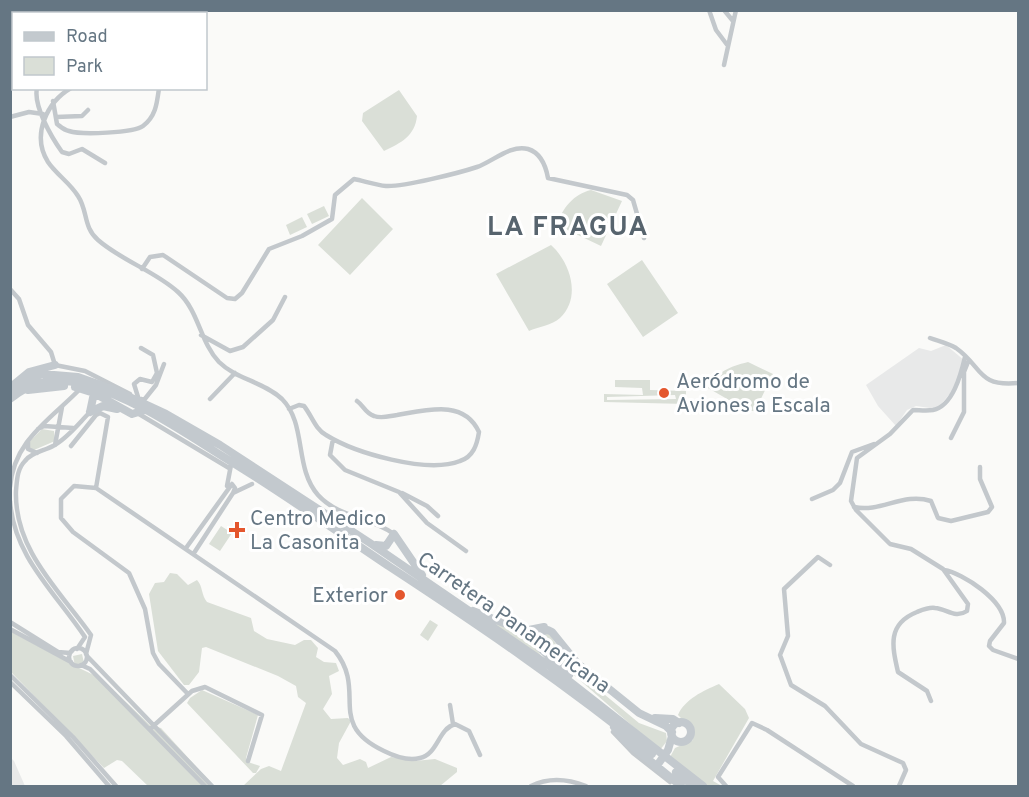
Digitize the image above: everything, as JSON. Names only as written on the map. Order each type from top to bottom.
[{"type":"main road","points":[[10,389],[29,372],[55,365]]},
{"type":"main road","name":"Carretera Panamericana","points":[[10,389],[42,375],[71,376],[112,389],[166,414],[220,446],[370,543],[608,714],[703,786]]},
{"type":"main road","name":"Carretera Panamericana","points":[[10,399],[37,382],[69,382],[94,387],[267,483],[608,714],[693,786]]},
{"type":"main road","points":[[10,399],[38,388],[75,387],[139,413]]},
{"type":"main road","points":[[90,411],[94,393]]},
{"type":"main road","points":[[141,399],[166,414]]},
{"type":"main road","points":[[90,411],[103,406],[112,406],[139,413]]},
{"type":"main road","points":[[252,484],[267,483]]},
{"type":"main road","points":[[370,543],[386,546],[394,534],[414,567],[443,594],[476,613],[524,630],[548,626],[554,628],[562,644]]},
{"type":"main road","points":[[681,786],[656,767],[618,732],[608,714],[541,650],[536,640],[538,633],[548,630],[577,663],[647,717],[666,726],[682,742]]},
{"type":"main road","points":[[647,717],[673,719],[684,723],[691,729],[689,738],[668,750]]},
{"type":"main road","points":[[656,767],[668,750],[672,734],[679,723]]},
{"type":"street","points":[[709,10],[716,30],[728,46]]},
{"type":"street","points":[[724,10],[733,21]]},
{"type":"street","points":[[724,65],[736,10]]},
{"type":"street","points":[[37,90],[37,101],[51,136],[62,152],[69,154],[82,149],[105,163]]},
{"type":"street","points":[[68,90],[53,101],[43,115],[42,138],[46,159],[78,195],[87,227],[104,245],[173,288],[185,299],[201,335],[218,360],[236,373],[273,393],[289,409],[294,419],[304,468],[318,496],[338,510],[382,525],[394,534]]},
{"type":"street","points":[[53,101],[56,117],[62,128],[78,133],[137,129],[148,121],[157,109],[159,90]]},
{"type":"street","points":[[56,117],[82,116],[88,110]]},
{"type":"street","points":[[10,117],[20,113],[43,115]]},
{"type":"street","points":[[142,269],[150,257],[163,255],[227,298],[235,298],[242,293],[269,249],[302,236],[332,219],[336,195],[354,179],[385,186],[410,182],[477,167],[519,148],[528,149],[537,154],[546,167],[548,178],[627,195],[633,200],[645,238]]},
{"type":"street","points":[[10,289],[19,299],[28,325],[51,352],[55,365],[93,376],[141,399]]},
{"type":"street","points":[[201,335],[230,351],[243,347],[273,320],[285,297]]},
{"type":"street","points":[[930,338],[956,348],[995,383],[1018,383]]},
{"type":"street","points":[[125,391],[140,379],[152,382],[157,373],[151,352],[141,348]]},
{"type":"street","points":[[951,438],[964,412],[964,372],[967,359]]},
{"type":"street","points":[[967,359],[957,384],[940,406],[935,410],[913,410],[890,434],[857,458],[851,501],[885,541],[912,549],[943,569],[962,577],[998,604],[1003,610],[1004,623],[990,640],[989,646],[993,650],[1018,658]]},
{"type":"street","points":[[141,399],[156,385],[164,364]]},
{"type":"street","points":[[210,399],[236,373]]},
{"type":"street","points":[[10,487],[14,464],[30,436],[93,376]]},
{"type":"street","points":[[134,384],[141,399]]},
{"type":"street","points":[[289,409],[299,405],[304,406],[314,424],[324,434],[378,457],[402,462],[437,464],[461,461],[476,448],[479,432],[470,417],[463,412],[451,410],[381,417],[366,412],[357,401]]},
{"type":"street","points":[[54,446],[58,438],[62,407]]},
{"type":"street","points":[[81,665],[87,655],[91,635],[51,584],[31,552],[19,526],[16,494],[18,472],[24,461],[54,446],[90,411]]},
{"type":"street","points":[[71,446],[96,415],[100,413],[108,417],[96,488]]},
{"type":"street","points":[[35,430],[44,426],[73,428]]},
{"type":"street","points":[[30,436],[27,449],[37,453]]},
{"type":"street","points":[[333,439],[330,455],[339,467],[399,492],[427,506],[438,516]]},
{"type":"street","points":[[812,499],[833,490],[840,483],[852,452],[876,443]]},
{"type":"street","points":[[226,490],[231,465]]},
{"type":"street","points":[[854,507],[871,509],[893,501],[929,500],[938,518],[945,522],[988,512],[992,507],[980,479],[980,467]]},
{"type":"street","points":[[186,548],[232,484],[235,488],[233,493],[194,553]]},
{"type":"street","points":[[233,493],[252,484]]},
{"type":"street","points":[[188,694],[159,664],[153,653],[146,609],[129,573],[73,532],[61,518],[59,509],[66,492],[74,486],[96,488],[335,651],[349,676],[352,724],[357,733],[369,744],[395,756],[422,758],[430,753],[444,730],[453,724],[460,724],[469,731],[480,755]]},
{"type":"street","points":[[399,492],[427,523],[466,551]]},
{"type":"street","points":[[10,501],[14,527],[23,549],[46,587],[85,637],[70,653],[58,652],[10,622]]},
{"type":"street","points":[[210,514],[217,518]]},
{"type":"street","points":[[830,565],[818,557],[784,589],[788,636],[780,655],[790,685],[825,706],[861,744],[903,763],[906,770],[899,786]]},
{"type":"street","points":[[931,701],[927,691],[898,672],[894,630],[900,621],[923,610],[935,608],[960,614],[967,611],[968,604],[943,569]]},
{"type":"street","points":[[10,629],[71,662],[90,669],[212,786]]},
{"type":"street","points":[[74,650],[87,655],[106,682]]},
{"type":"street","points":[[71,662],[74,650]]},
{"type":"street","points":[[10,675],[73,737],[116,786]]},
{"type":"street","points":[[10,682],[66,736],[109,786]]},
{"type":"street","points":[[152,727],[188,694],[196,688],[205,687],[261,713],[263,718],[248,761]]},
{"type":"street","points":[[450,705],[453,724]]},
{"type":"street","points":[[608,714],[611,729],[623,744],[676,786]]},
{"type":"street","points":[[726,786],[718,777],[752,723],[853,786]]},
{"type":"street","points":[[152,727],[205,786]]},
{"type":"street","points":[[531,786],[540,782],[586,786]]},
{"type":"shaded area","points":[[946,345],[965,361],[954,389],[937,409],[916,406],[907,410],[896,426],[878,406],[866,385],[919,348],[931,351]]},
{"type":"shaded area","points":[[10,757],[14,761],[25,786],[11,786]]},
{"type":"green space","points":[[399,90],[417,116],[416,123],[406,138],[384,151],[362,121],[363,113]]},
{"type":"green space","points":[[591,190],[622,201],[601,246],[557,225],[562,213],[570,203],[579,195]]},
{"type":"green space","points":[[362,198],[393,229],[350,275],[318,245]]},
{"type":"green space","points":[[324,206],[329,216],[312,224],[307,214]]},
{"type":"green space","points":[[302,217],[307,227],[290,235],[286,225]]},
{"type":"green space","points":[[551,245],[558,252],[568,270],[572,290],[571,300],[567,310],[560,318],[529,331],[496,274]]},
{"type":"green space","points":[[642,260],[678,313],[643,337],[607,284]]},
{"type":"green space","points":[[748,362],[773,374],[755,411],[748,411],[708,388],[725,370]]},
{"type":"green space","name":"Aeródromo de Aviones a Escala","points":[[615,380],[650,380],[650,390],[686,391],[686,404],[604,402],[604,394],[643,395],[642,388],[615,387]],"holes":[[[675,395],[676,399],[607,400],[607,397]]]},
{"type":"green space","points":[[42,429],[54,431],[55,441],[34,450],[30,449],[29,442]]},
{"type":"green space","points":[[221,526],[232,533],[220,551],[209,544]]},
{"type":"green space","points":[[170,573],[177,574],[188,585],[197,580],[207,602],[251,618],[254,631],[267,639],[295,645],[304,640],[311,640],[318,648],[316,657],[324,662],[336,663],[339,671],[329,676],[332,694],[323,709],[331,719],[348,718],[351,721],[339,743],[337,758],[343,765],[360,759],[366,762],[368,768],[391,757],[415,761],[435,759],[457,768],[457,772],[440,786],[243,786],[261,769],[269,766],[281,771],[306,703],[298,697],[296,686],[278,676],[206,647],[202,648],[199,672],[189,685],[184,685],[158,651],[149,594],[155,583],[164,582]]},
{"type":"green space","points":[[478,616],[523,633],[535,633],[535,646],[538,651],[564,675]]},
{"type":"green space","points":[[430,620],[438,625],[428,641],[420,635]]},
{"type":"green space","points":[[10,631],[75,666],[73,656],[82,654],[84,663],[77,667],[102,679],[150,725],[161,728],[214,786],[148,786],[122,761],[117,760],[104,768],[11,672]]},
{"type":"green space","points":[[549,633],[570,666],[639,723],[666,733],[667,741],[660,750],[540,645],[540,638]]},
{"type":"green space","points":[[719,684],[745,709],[749,718],[713,781],[722,786],[706,786],[670,757],[675,748],[693,740],[692,729],[678,715],[681,709],[695,696]]},
{"type":"green space","points":[[202,690],[258,715],[246,758],[248,762],[260,766],[256,773],[253,773],[187,703],[190,698]]},
{"type":"place","name":"Aeródromo de Aviones a Escala","points":[[664,393]]},
{"type":"place","name":"Centro Medico La Casonita","points":[[237,530]]},
{"type":"place","name":"Exterior","points":[[400,595]]},
{"type":"district","name":"LA FRAGUA","points":[[568,226]]}]
